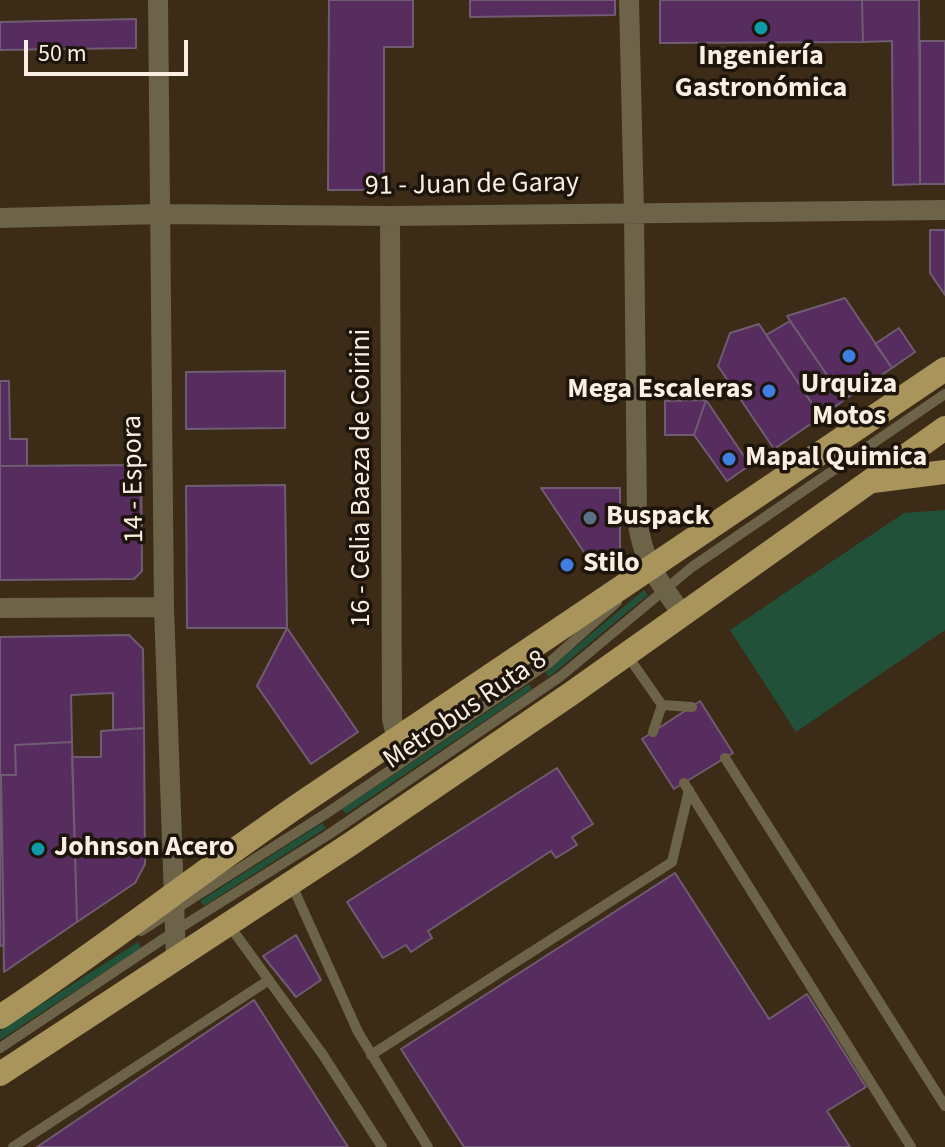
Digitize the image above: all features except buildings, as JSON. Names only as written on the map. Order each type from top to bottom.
[{"type":"main road","points":[[0,1017],[64,975],[174,912],[397,740],[945,369]]},
{"type":"main road","points":[[871,481],[945,416]]},
{"type":"main road","points":[[0,1074],[572,693],[945,428]]},
{"type":"main road","points":[[871,481],[945,472]]},
{"type":"street","name":"14 - Espora","points":[[158,0],[164,607],[176,958]]},
{"type":"street","points":[[629,0],[637,520],[650,569],[682,614]]},
{"type":"street","name":"91 - Juan de Garay","points":[[0,218],[160,214],[390,216],[945,210]]},
{"type":"street","name":"16 - Celia Baeza de Coirini","points":[[390,216],[392,719],[397,740]]},
{"type":"street","points":[[0,608],[164,607]]},
{"type":"lane","name":"Metrobus Ruta 8","points":[[174,912],[328,835],[561,676],[692,567],[945,394]]},
{"type":"lane","name":"Metrobus Ruta 8","points":[[0,1048],[174,912],[550,662],[603,616],[650,569]]},
{"type":"lane","points":[[626,653],[662,705]]},
{"type":"lane","points":[[662,705],[692,707]]},
{"type":"lane","points":[[653,732],[662,705]]},
{"type":"lane","points":[[725,758],[945,1106]]},
{"type":"lane","points":[[371,1055],[672,862],[687,787],[911,1147]]},
{"type":"lane","points":[[291,883],[371,1055],[428,1147]]},
{"type":"lane","points":[[229,924],[323,1055],[382,1147]]},
{"type":"lane","points":[[13,1147],[269,980]]},
{"type":"green space","points":[[945,510],[945,630],[796,732],[730,630],[904,513]]},
{"type":"green space","points":[[644,590],[648,595],[549,677],[545,672]]},
{"type":"green space","points":[[529,684],[532,689],[346,814],[342,809]]},
{"type":"green space","points":[[322,823],[326,828],[204,906],[200,901]]},
{"type":"green space","points":[[138,942],[141,948],[0,1040],[0,1031]]},
{"type":"place","name":"Ingeniería Gastronómica","points":[[761,28]]},
{"type":"place","name":"Urquiza Motos","points":[[849,356]]},
{"type":"place","name":"Mega Escaleras","points":[[769,391]]},
{"type":"place","name":"Mapal Quimica","points":[[729,459]]},
{"type":"place","name":"Buspack","points":[[590,518]]},
{"type":"place","name":"Stilo","points":[[567,565]]},
{"type":"place","name":"Johnson Acero","points":[[38,849]]}]
